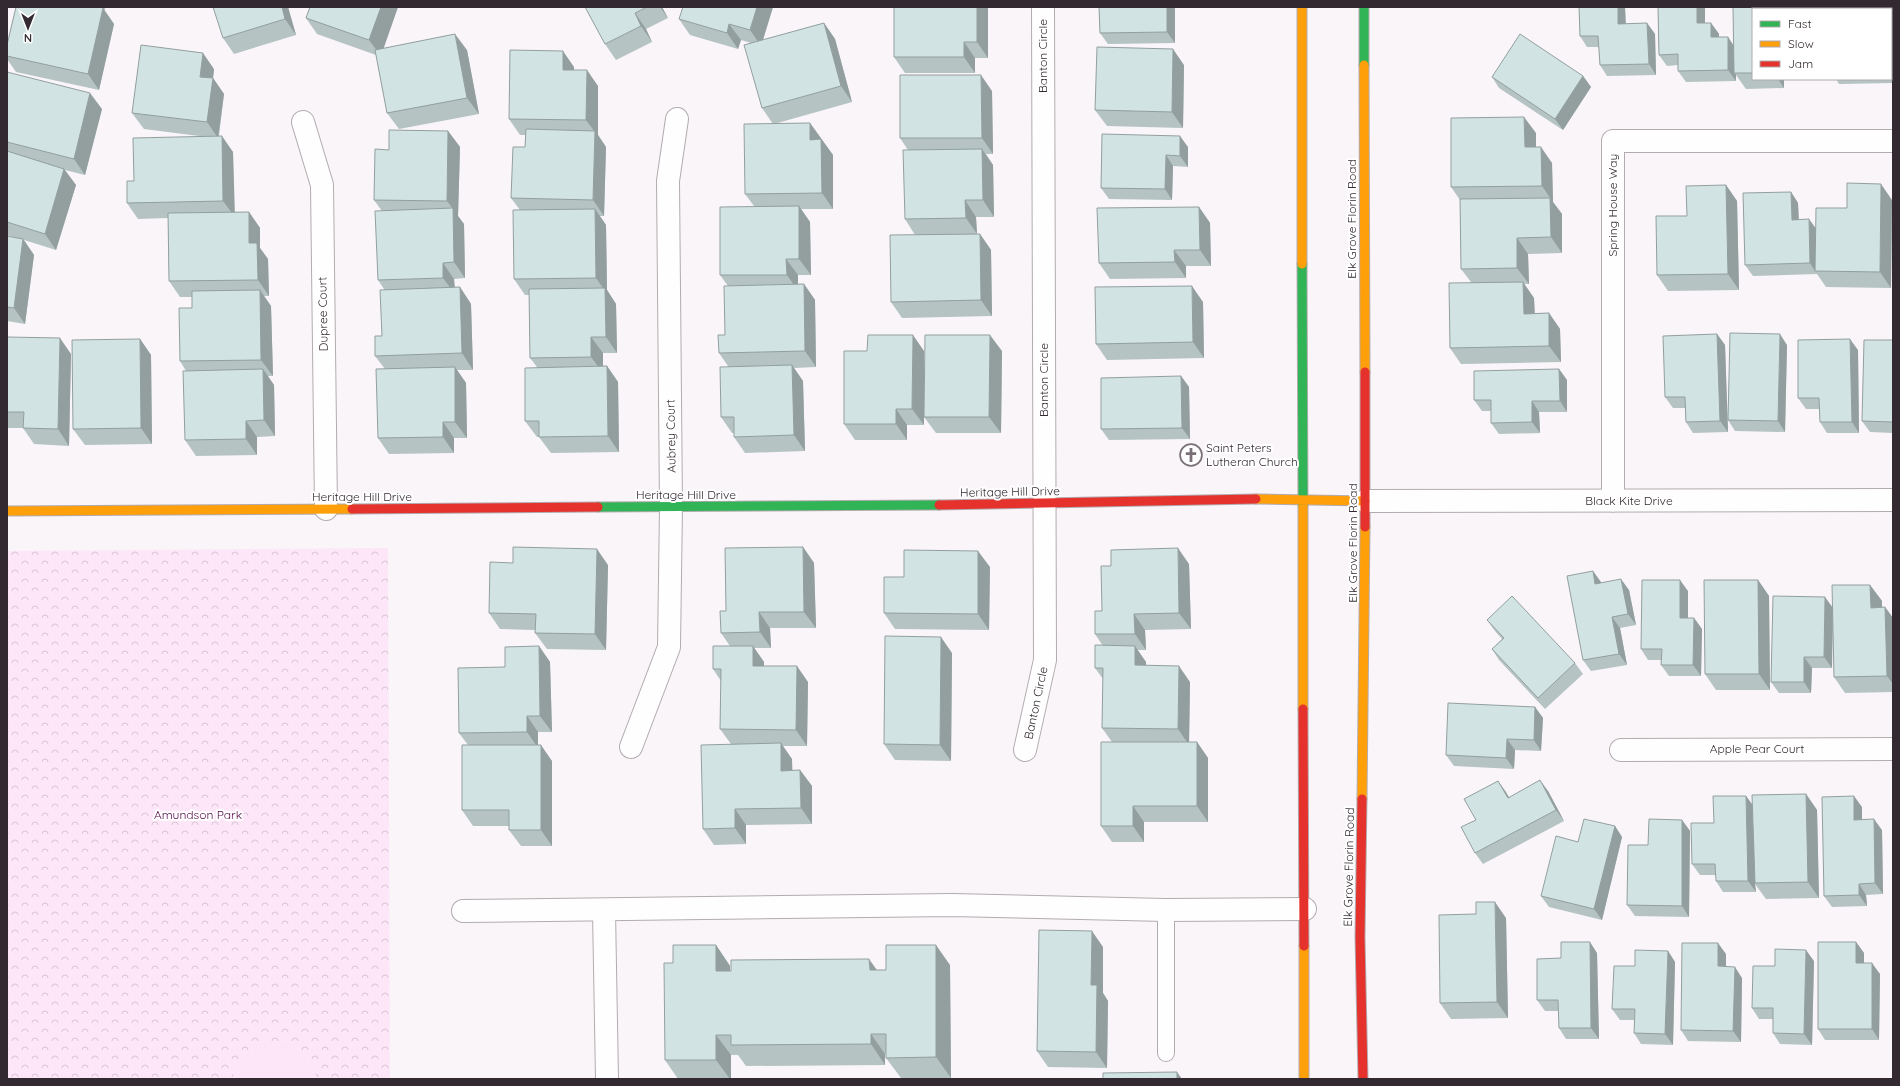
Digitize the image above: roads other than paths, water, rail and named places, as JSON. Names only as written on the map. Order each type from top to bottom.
[{"type":"main road","points":[[1302,7],[1305,909],[1304,1079]]},
{"type":"main road","name":"Elk Grove Florin Road","points":[[1363,1079],[1360,937],[1365,501],[1364,7]]},
{"type":"main road","name":"Heritage Hill Drive","points":[[7,511],[1045,504],[1304,499],[1365,501]]},
{"type":"street","name":"Banton Circle","points":[[1025,750],[1045,660],[1043,7]]},
{"type":"street","name":"Aubrey Court","points":[[631,747],[668,647],[671,507],[668,181],[677,118]]},
{"type":"street","name":"Dupree Court","points":[[303,122],[322,185],[326,509]]},
{"type":"street","name":"Spring House Way","points":[[1613,501],[1613,141],[1893,141]]},
{"type":"street","name":"Black Kite Drive","points":[[1365,501],[1893,500]]},
{"type":"street","name":"Apple Pear Court","points":[[1621,750],[1893,749]]},
{"type":"street","points":[[462,911],[604,911],[952,905],[1166,910],[1305,909]]},
{"type":"street","points":[[604,911],[607,1079]]},
{"type":"lane","points":[[1166,910],[1166,1053]]},
{"type":"place","name":"Saint Peters Lutheran Church","points":[[1191,455]]},
{"type":"park label","name":"Amundson Park","points":[[198,815]]}]
